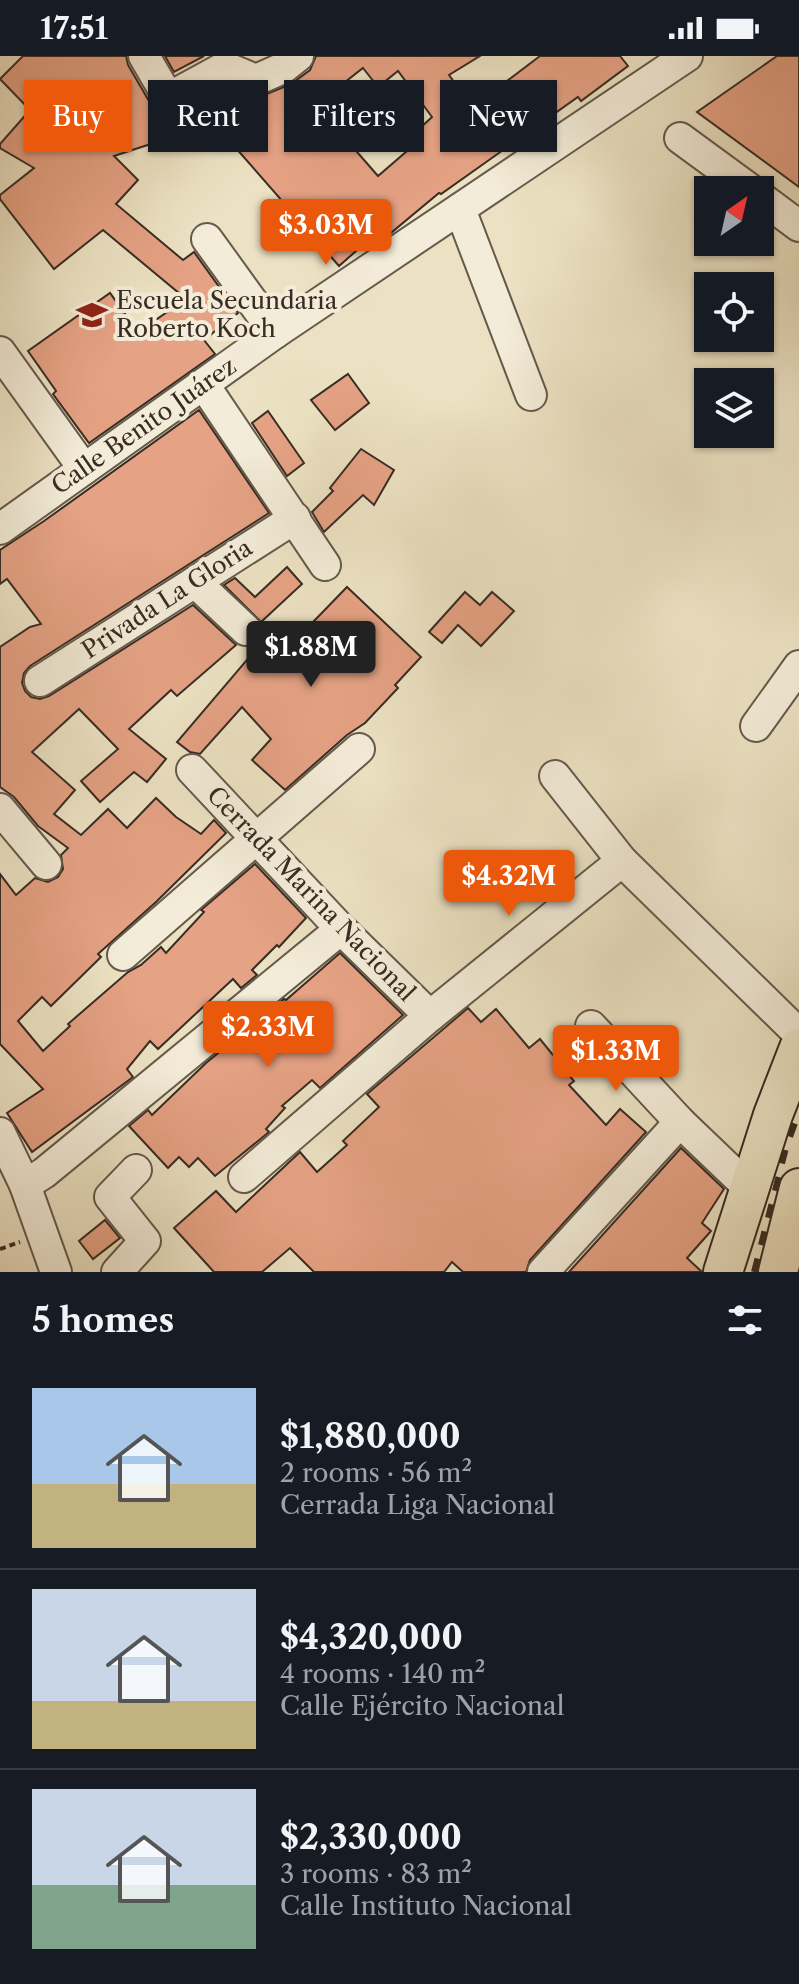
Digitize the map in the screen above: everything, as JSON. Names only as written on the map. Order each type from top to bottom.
[{"type":"main road","points":[[723,1272],[799,1048]]},
{"type":"main road","points":[[778,1272],[799,1188]]},
{"type":"street","points":[[144,56],[165,92],[174,95],[225,67],[256,80],[283,68],[298,56]]},
{"type":"street","name":"Calle Benito Juárez","points":[[0,529],[275,333],[687,56]]},
{"type":"street","points":[[680,138],[732,176]]},
{"type":"street","points":[[774,207],[799,226]]},
{"type":"street","points":[[460,209],[531,395]]},
{"type":"street","points":[[207,239],[275,333]]},
{"type":"street","points":[[0,352],[84,469]]},
{"type":"street","points":[[204,385],[325,565]]},
{"type":"street","name":"Privada La Gloria","points":[[40,681],[295,518]]},
{"type":"street","points":[[195,582],[246,630]]},
{"type":"street","points":[[756,726],[799,666]]},
{"type":"street","points":[[123,955],[359,749]]},
{"type":"street","name":"Cerrada Marina Nacional","points":[[192,770],[341,929],[430,1016]]},
{"type":"street","points":[[555,776],[622,861],[799,1034]]},
{"type":"street","points":[[0,809],[46,864]]},
{"type":"street","points":[[244,1177],[430,1016],[622,861]]},
{"type":"street","points":[[25,1185],[44,1173],[341,929]]},
{"type":"street","points":[[591,1026],[680,1122],[749,1188]]},
{"type":"street","points":[[543,1272],[680,1122]]},
{"type":"street","points":[[0,1133],[25,1185],[56,1272]]},
{"type":"street","points":[[117,1272],[145,1241],[110,1197],[136,1170]]},
{"type":"path","points":[[0,1249],[21,1242]]},
{"type":"building","points":[[23,56],[126,56],[148,99],[148,145],[132,150],[132,80],[24,80],[24,104],[0,79]]},
{"type":"building","points":[[165,56],[204,56],[174,72]]},
{"type":"building","points":[[316,56],[480,56],[449,75],[453,80],[440,80],[440,152],[500,152],[439,193],[386,237],[380,230],[339,266],[239,152],[268,152],[268,93],[284,87],[284,152],[357,152],[378,176],[406,152],[424,152],[424,124],[432,117],[424,106],[424,80],[405,80],[398,71],[387,80],[372,80],[363,68],[348,80],[296,80],[310,70]]},
{"type":"building","points":[[540,56],[620,56],[628,66],[581,101],[578,97],[557,112],[557,80],[508,80]]},
{"type":"building","points":[[777,56],[799,56],[799,187],[697,112]]},
{"type":"building","points":[[24,117],[24,152],[126,152],[114,156],[138,180],[116,204],[183,260],[194,252],[238,313],[204,340],[215,354],[89,443],[53,394],[56,391],[28,351],[110,293],[138,332],[186,299],[103,230],[54,269],[0,199],[0,195],[34,168],[0,148],[0,144]]},
{"type":"building","points":[[348,374],[369,403],[335,430],[311,400]]},
{"type":"building","points":[[199,410],[269,513],[30,666],[24,673],[22,683],[31,697],[40,699],[49,696],[193,605],[236,645],[177,696],[171,690],[129,729],[166,759],[147,782],[134,772],[100,802],[81,781],[118,749],[79,709],[32,752],[75,790],[54,814],[81,835],[108,809],[127,828],[156,798],[201,834],[214,820],[226,833],[98,954],[101,957],[51,1006],[42,997],[18,1021],[43,1051],[70,1026],[68,1024],[128,972],[161,947],[166,953],[204,912],[201,910],[255,864],[306,918],[252,970],[257,975],[241,988],[233,979],[158,1049],[150,1041],[127,1069],[133,1077],[32,1152],[7,1113],[43,1089],[0,1044],[0,874],[16,895],[35,878],[48,882],[58,877],[63,869],[61,855],[68,848],[38,826],[14,797],[0,787],[0,647],[30,627],[41,624],[7,579],[0,584],[0,550]]},
{"type":"building","points":[[268,411],[304,463],[287,476],[252,423]]},
{"type":"building","points":[[361,449],[394,470],[374,505],[363,495],[324,532],[312,512],[333,491],[330,488]]},
{"type":"building","points":[[287,567],[302,584],[261,622],[224,585],[235,578],[255,597]]},
{"type":"building","points":[[347,587],[421,657],[395,685],[398,688],[365,723],[285,790],[252,760],[271,739],[242,707],[200,754],[190,752],[177,742],[263,641],[280,656]]},
{"type":"building","points":[[465,592],[480,605],[492,592],[514,611],[481,646],[458,625],[442,643],[429,632]]},
{"type":"building","points":[[340,953],[403,1015],[320,1088],[312,1080],[282,1106],[285,1108],[266,1129],[269,1132],[215,1176],[198,1158],[189,1167],[179,1157],[168,1168],[129,1126],[148,1110],[152,1115],[206,1063]]},
{"type":"building","points":[[468,1008],[481,1022],[496,1009],[529,1048],[540,1039],[574,1081],[569,1085],[606,1125],[620,1109],[646,1132],[530,1260],[526,1272],[463,1272],[452,1262],[444,1272],[314,1272],[290,1248],[262,1272],[214,1272],[174,1228],[216,1191],[236,1212],[300,1152],[317,1172],[347,1145],[343,1141],[379,1107],[367,1094]]},
{"type":"building","points":[[681,1148],[724,1189],[702,1223],[711,1231],[687,1258],[702,1272],[569,1272]]},
{"type":"building","points":[[105,1220],[120,1238],[93,1259],[79,1241]]},
{"type":"railway","points":[[754,1272],[786,1148],[799,1112]]},
{"type":"place","name":"Escuela Secundaria Roberto Koch","points":[[92,315]]}]
